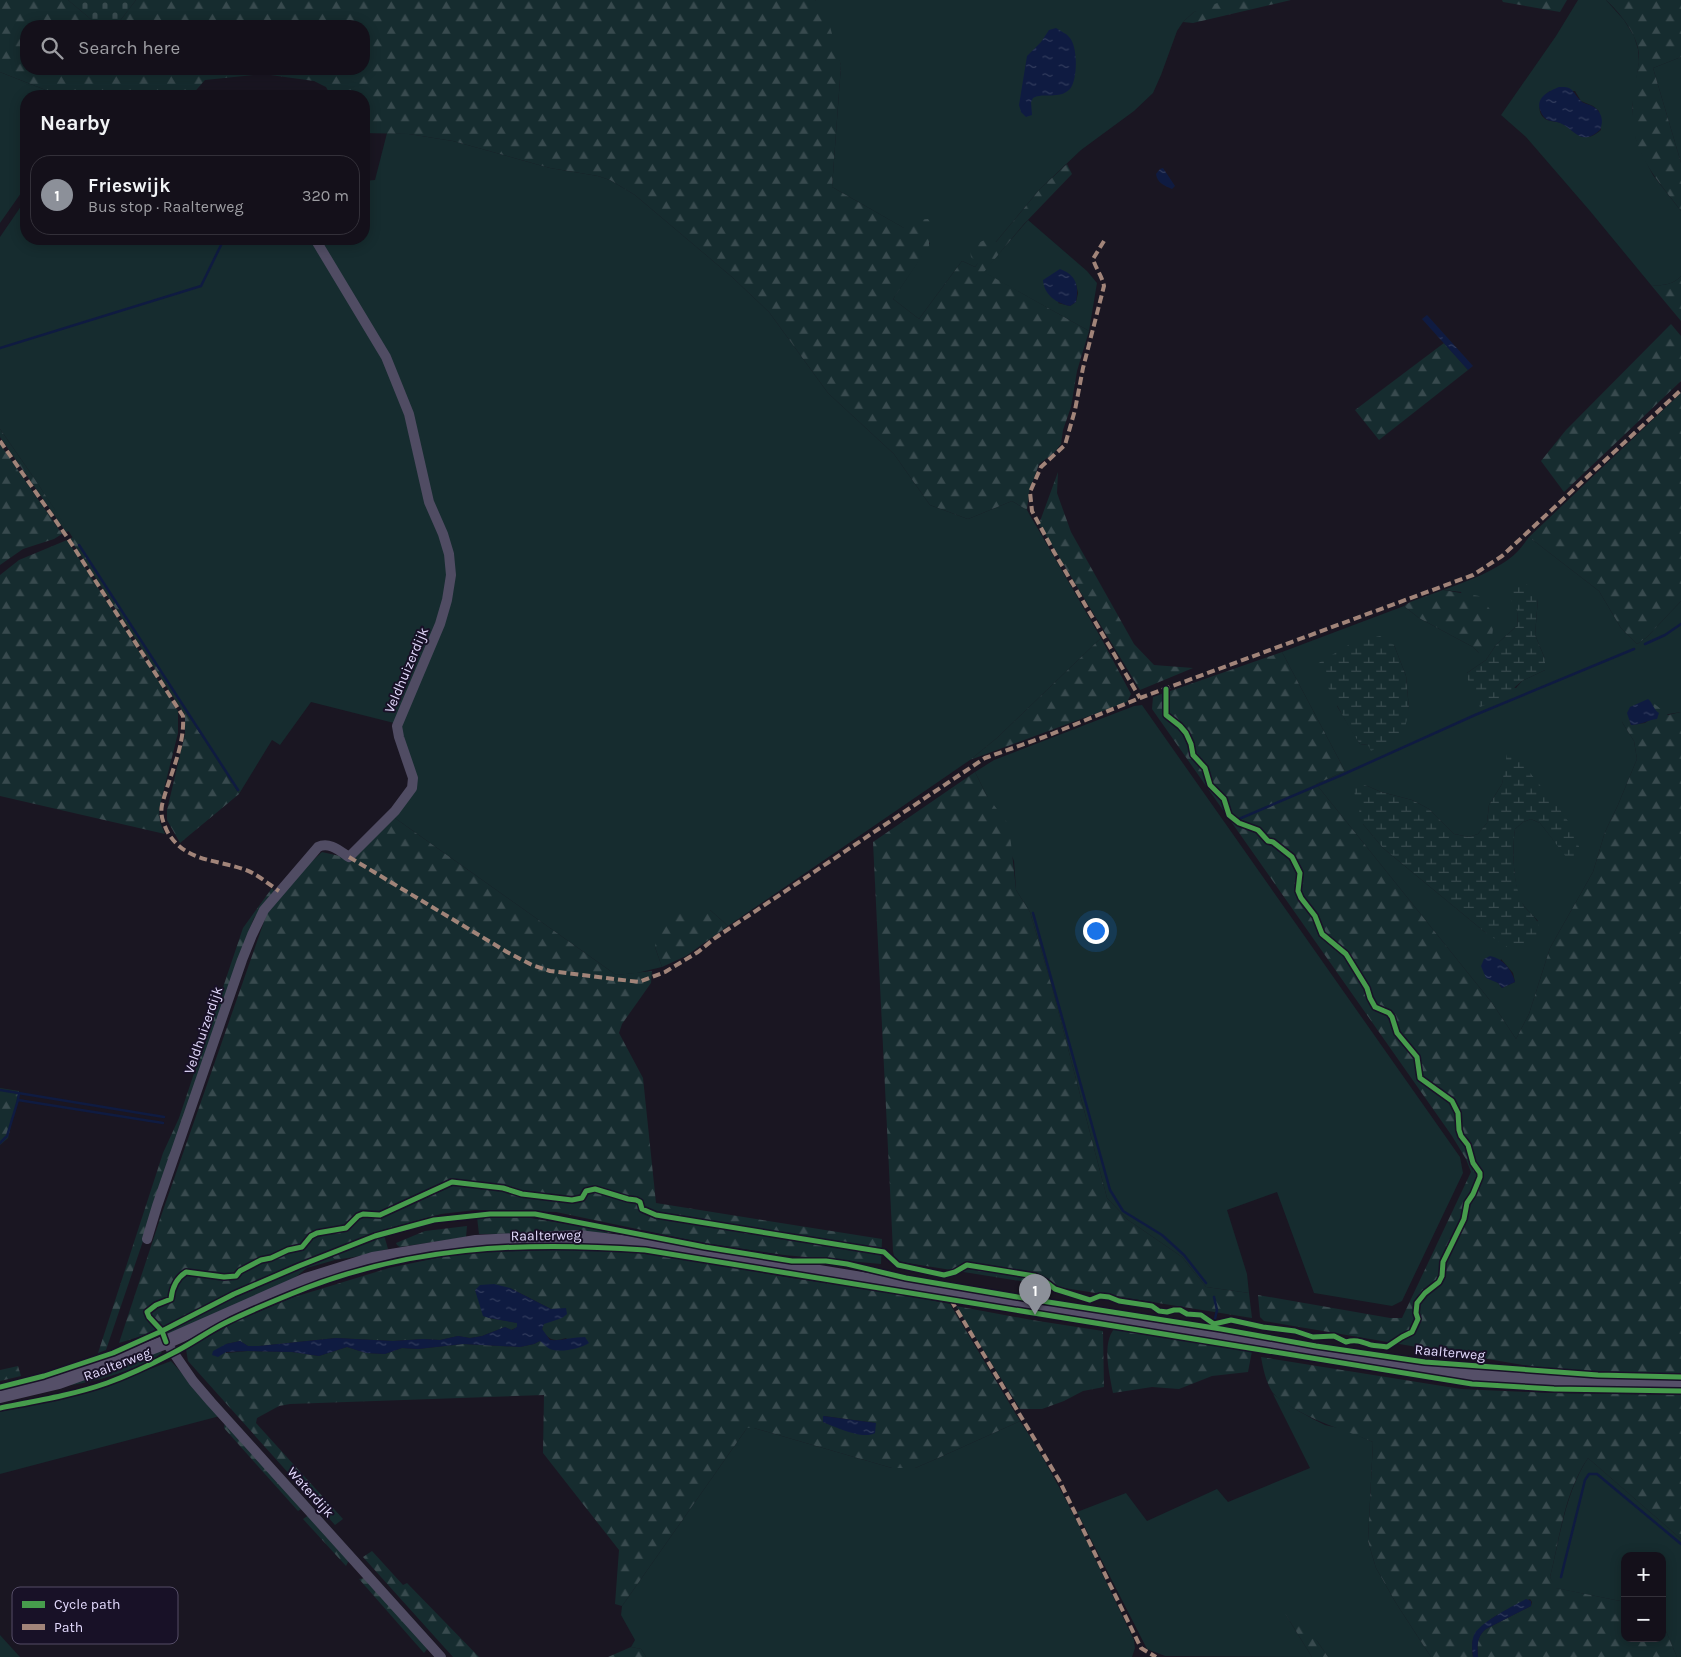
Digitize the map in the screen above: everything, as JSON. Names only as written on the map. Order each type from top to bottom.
[{"type":"main road","name":"Raalterweg","points":[[0,1396],[59,1382],[166,1342],[306,1280],[373,1259],[476,1242],[578,1237],[733,1258],[1422,1370],[1506,1378],[1681,1384]]},
{"type":"street","name":"Veldhuizerdijk","points":[[147,1240],[239,969],[264,910],[318,847],[323,844],[334,847],[350,857],[395,811],[412,788],[413,778],[397,726],[440,624],[448,600],[451,575],[449,554],[443,534],[429,502],[409,414],[386,357],[320,245]]},
{"type":"street","name":"Waterdijk","points":[[166,1342],[193,1381],[211,1402],[441,1657]]},
{"type":"green space","points":[[0,0],[68,0],[92,20],[20,20],[20,75],[253,75],[205,80],[196,90],[46,90],[0,72]]},
{"type":"green space","points":[[68,0],[136,0],[121,20],[92,20]]},
{"type":"green space","points":[[136,0],[815,0],[826,13],[841,65],[832,187],[904,228],[921,220],[928,219],[930,222],[929,246],[893,299],[919,319],[962,261],[975,267],[978,263],[971,257],[970,250],[987,239],[996,242],[1040,189],[1067,164],[1072,174],[1023,225],[984,272],[1089,331],[1077,371],[1071,407],[1063,430],[1061,444],[1054,453],[1039,464],[1029,492],[1027,510],[1012,501],[968,519],[930,505],[894,454],[828,393],[769,312],[732,277],[635,195],[610,180],[598,176],[550,168],[453,141],[409,134],[370,133],[370,90],[328,90],[326,87],[314,81],[270,75],[370,75],[370,20],[121,20]]},
{"type":"green space","points":[[815,0],[1249,0],[1194,12],[1183,22],[1177,31],[1153,93],[1134,111],[1081,150],[1040,189],[975,267],[962,261],[919,319],[893,299],[930,243],[832,187],[841,65]]},
{"type":"green space","points":[[1225,0],[1291,0],[1193,23],[1183,22],[1194,12]]},
{"type":"green space","points":[[1502,0],[1567,0],[1560,12],[1503,2]]},
{"type":"green space","points":[[1578,0],[1606,0],[1624,20],[1634,36],[1639,62],[1632,108],[1636,139],[1653,175],[1681,211],[1681,276],[1671,283],[1651,285],[1526,137],[1501,115],[1556,36]],"holes":[[[1550,91],[1575,91],[1581,101],[1599,111],[1601,130],[1590,137],[1581,136],[1561,123],[1547,120],[1541,113],[1541,101]]]},
{"type":"green space","points":[[1606,0],[1681,0],[1681,57],[1653,68],[1681,163],[1681,211],[1650,169],[1636,140],[1632,109],[1639,63],[1638,48],[1625,22]]},
{"type":"green space","points":[[1681,57],[1681,163],[1653,68]]},
{"type":"green space","points":[[0,72],[46,90],[20,90],[20,195],[0,223]]},
{"type":"green space","points":[[387,133],[409,134],[453,141],[550,168],[598,176],[610,180],[635,195],[732,277],[769,312],[828,393],[894,454],[930,505],[968,519],[1012,501],[1027,510],[1101,638],[997,738],[970,760],[728,926],[710,910],[655,947],[662,967],[637,973],[616,975],[392,816],[413,788],[400,728],[453,586],[408,407],[323,245],[370,245],[370,180],[375,180]]},
{"type":"green space","points":[[20,208],[20,245],[318,245],[386,366],[404,412],[419,478],[444,547],[448,584],[442,609],[394,723],[311,702],[280,745],[272,740],[239,794],[34,478],[0,429],[0,237]]},
{"type":"green space","points":[[1028,220],[1087,271],[1097,283],[1089,331],[983,272]],"holes":[[[1076,284],[1078,293],[1076,302],[1070,306],[1058,303]]]},
{"type":"green space","points":[[1681,276],[1681,321],[1651,285],[1667,284]]},
{"type":"green space","points":[[1671,324],[1681,336],[1681,381],[1564,492],[1541,461],[1566,430]]},
{"type":"green space","points":[[1444,343],[1468,370],[1379,440],[1355,410]]},
{"type":"green space","points":[[1681,393],[1681,601],[1647,637],[1637,644],[1621,628],[1599,591],[1529,537]]},
{"type":"green space","points":[[0,429],[69,531],[66,532],[0,437]]},
{"type":"green space","points":[[0,444],[62,534],[54,539],[23,549],[0,565]]},
{"type":"green space","points":[[1058,472],[1057,493],[1071,532],[1134,644],[1154,665],[1193,668],[1140,690],[1039,524]]},
{"type":"green space","points":[[73,537],[239,794],[180,843],[167,820],[167,810],[185,734],[185,715],[70,539]]},
{"type":"green space","points":[[1529,537],[1599,591],[1621,628],[1637,644],[1647,637],[1681,601],[1681,712],[1622,722],[1634,741],[1637,759],[1605,832],[1593,872],[1550,948],[1529,1014],[1516,1039],[1492,1003],[1316,784],[1345,771],[1282,652],[1404,606],[1419,618],[1473,647],[1479,653],[1461,592],[1443,590],[1472,579],[1501,564],[1517,552]],"holes":[[[1538,598],[1535,635],[1545,659],[1545,670],[1522,681],[1516,688],[1467,673],[1486,660],[1496,645],[1517,626],[1518,612]],[[1394,645],[1406,676],[1409,709],[1368,745],[1360,744],[1337,706]],[[1505,770],[1570,861],[1540,823],[1531,819],[1523,822],[1515,829],[1515,878],[1522,903],[1538,921],[1486,933],[1383,848],[1363,824],[1365,785],[1381,792],[1412,800],[1429,809],[1454,834],[1469,837],[1478,834],[1487,823],[1489,805],[1502,784]],[[1501,959],[1513,973],[1515,982],[1502,988],[1492,979]]]},
{"type":"green space","points":[[67,540],[178,711],[178,733],[159,809],[160,822],[165,834],[0,796],[0,575],[19,560]]},
{"type":"green space","points":[[1523,582],[1531,587],[1538,598],[1535,635],[1545,659],[1545,670],[1522,681],[1501,699],[1480,707],[1469,687],[1467,673],[1486,660],[1496,645],[1517,626],[1518,612],[1509,597],[1511,588]]},
{"type":"green space","points":[[1443,590],[1479,596],[1493,613],[1492,637],[1488,648],[1484,651],[1479,653],[1473,647],[1419,618],[1404,606]]},
{"type":"green space","points":[[1380,636],[1394,645],[1406,676],[1409,709],[1405,728],[1393,740],[1371,751],[1368,745],[1360,744],[1354,735],[1317,664],[1355,641]]},
{"type":"green space","points":[[1101,638],[1131,694],[1127,702],[970,760],[997,738]]},
{"type":"green space","points":[[1282,652],[1345,771],[1316,784],[1492,1003],[1516,1039],[1529,1014],[1550,948],[1593,872],[1605,832],[1637,759],[1634,741],[1622,722],[1627,713],[1631,725],[1645,723],[1651,719],[1653,709],[1651,701],[1668,715],[1681,712],[1681,1374],[1541,1368],[1264,1321],[1260,1317],[1258,1295],[1390,1318],[1402,1318],[1471,1172],[1466,1159],[1452,1136],[1152,709],[1153,697]]},
{"type":"green space","points":[[1142,705],[1460,1157],[1463,1173],[1402,1301],[1392,1306],[1314,1293],[1277,1192],[1227,1210],[1247,1274],[1249,1293],[1206,1287],[1182,1257],[1128,1220],[1107,1198],[1053,991],[1030,912],[1016,890],[1014,861],[975,772],[994,760],[1134,706]]},
{"type":"green space","points":[[1513,752],[1561,811],[1574,830],[1579,847],[1578,857],[1570,862],[1540,823],[1531,819],[1523,822],[1515,829],[1515,876],[1519,895],[1524,906],[1537,921],[1540,930],[1531,945],[1520,951],[1510,949],[1486,933],[1383,848],[1363,824],[1354,787],[1365,785],[1381,792],[1412,800],[1429,809],[1454,834],[1469,837],[1478,834],[1487,823],[1489,805],[1502,784],[1507,754]]},
{"type":"green space","points":[[975,772],[987,796],[1009,825],[1016,890],[1030,912],[1053,991],[1107,1198],[1128,1220],[1182,1257],[1206,1287],[1249,1293],[1252,1318],[895,1261],[873,842]]},
{"type":"green space","points":[[392,816],[616,975],[652,971],[651,983],[622,1024],[619,1033],[643,1078],[656,1203],[882,1239],[881,1264],[784,1255],[704,1243],[556,1212],[475,1210],[441,1214],[382,1230],[253,1284],[151,1333],[119,1343],[160,1219],[267,913],[295,877],[322,852],[344,857]]},
{"type":"green space","points":[[272,888],[275,893],[254,918],[246,938],[106,1350],[98,1353],[163,1153],[179,1118],[243,928]]},
{"type":"green space","points":[[710,910],[728,926],[686,956],[662,967],[655,947],[661,918],[672,912]]},
{"type":"green space","points":[[0,1088],[19,1091],[8,1138],[0,1145]]},
{"type":"green space","points":[[477,1217],[530,1218],[625,1233],[479,1234]]},
{"type":"green space","points":[[467,1226],[466,1237],[400,1247],[396,1243],[425,1231]]},
{"type":"green space","points":[[384,1235],[388,1249],[335,1260],[331,1255]]},
{"type":"green space","points":[[611,1250],[689,1260],[950,1304],[1020,1421],[915,1468],[892,1468],[754,1428],[747,1428],[622,1606],[615,1604],[619,1550],[543,1453],[544,1395],[290,1404],[279,1406],[257,1418],[256,1423],[343,1519],[335,1525],[188,1361],[186,1349],[239,1320],[291,1298],[389,1268],[451,1255],[480,1252]],"holes":[[[510,1288],[551,1309],[551,1321],[544,1323],[542,1329],[552,1339],[566,1338],[573,1348],[564,1350],[540,1341],[520,1347],[463,1344],[418,1349],[402,1348],[385,1354],[366,1353],[347,1347],[319,1356],[292,1352],[248,1351],[226,1353],[226,1344],[240,1341],[248,1346],[259,1346],[336,1338],[393,1341],[440,1340],[458,1336],[470,1338],[482,1336],[505,1327],[511,1330],[517,1327],[518,1323],[489,1318],[475,1290]],[[824,1416],[876,1423],[847,1431],[823,1422]]]},
{"type":"green space","points":[[331,1255],[335,1260],[307,1268],[292,1280],[167,1335],[166,1332],[240,1294]]},
{"type":"green space","points":[[956,1306],[1103,1331],[1104,1387],[1083,1391],[1064,1401],[1042,1409],[1020,1409]]},
{"type":"green space","points":[[1115,1328],[1252,1351],[1248,1372],[1212,1376],[1179,1389],[1152,1387],[1113,1393],[1107,1350],[1108,1342]]},
{"type":"green space","points":[[160,1351],[162,1352],[155,1358],[131,1369],[85,1383],[63,1385]]},
{"type":"green space","points":[[1261,1357],[1461,1389],[1551,1393],[1681,1395],[1681,1539],[1588,1458],[1573,1486],[1568,1500],[1550,1577],[1556,1588],[1621,1601],[1621,1642],[1666,1642],[1666,1631],[1677,1657],[1478,1657],[1478,1642],[1483,1632],[1531,1606],[1532,1602],[1530,1599],[1499,1614],[1478,1631],[1473,1639],[1473,1657],[1431,1657],[1376,1568],[1368,1541],[1373,1442],[1296,1410],[1274,1394],[1265,1375]]},
{"type":"green space","points":[[171,1361],[220,1416],[0,1474],[0,1409],[111,1384]]},
{"type":"green space","points":[[18,1366],[21,1376],[0,1381],[0,1370]]},
{"type":"green space","points":[[1273,1394],[1295,1409],[1325,1425],[1343,1429],[1373,1442],[1368,1541],[1376,1568],[1431,1657],[1328,1657],[1317,1641],[1286,1615],[1312,1657],[1165,1656],[1147,1649],[1077,1512],[1126,1493],[1147,1521],[1217,1489],[1228,1502],[1310,1468]]},
{"type":"green space","points":[[225,1421],[303,1508],[298,1511],[224,1428]]},
{"type":"green space","points":[[1020,1421],[1052,1474],[1134,1640],[1135,1648],[1132,1657],[646,1657],[641,1649],[631,1647],[635,1640],[621,1615],[622,1606],[747,1428],[754,1428],[892,1468],[915,1468]]},
{"type":"green space","points":[[1588,1458],[1681,1539],[1681,1657],[1677,1657],[1666,1631],[1666,1552],[1621,1552],[1621,1601],[1555,1588],[1550,1577],[1564,1516],[1580,1472]]},
{"type":"green space","points":[[309,1515],[349,1560],[346,1566],[303,1519]]},
{"type":"green space","points":[[372,1551],[403,1585],[407,1583],[479,1657],[453,1657],[363,1557]]},
{"type":"green space","points":[[365,1578],[428,1648],[424,1653],[359,1579]]},
{"type":"green space","points":[[1290,1609],[1328,1657],[1312,1657],[1286,1615],[1285,1611]]},
{"type":"green space","points":[[0,1635],[20,1657],[0,1657]]},
{"type":"green space","points":[[631,1647],[641,1649],[646,1657],[608,1657]]},
{"type":"water","points":[[1056,28],[1068,36],[1074,47],[1076,71],[1073,85],[1061,94],[1033,98],[1031,102],[1032,115],[1026,117],[1021,112],[1019,105],[1027,56],[1041,42],[1049,30]]},
{"type":"water","points":[[1559,87],[1572,90],[1582,102],[1592,106],[1600,113],[1602,123],[1600,130],[1588,137],[1578,136],[1560,123],[1545,118],[1541,113],[1539,103],[1547,93]]},
{"type":"water","points":[[1163,168],[1175,186],[1172,189],[1158,180],[1156,174]]},
{"type":"water","points":[[1060,269],[1070,274],[1075,281],[1077,291],[1076,302],[1070,306],[1052,298],[1044,285],[1043,280]]},
{"type":"water","points":[[1427,315],[1473,366],[1468,370],[1422,319]]},
{"type":"water","points":[[1648,699],[1659,713],[1657,719],[1631,725],[1627,713],[1630,707]]},
{"type":"water","points":[[1490,956],[1499,959],[1506,965],[1512,973],[1515,982],[1502,988],[1498,983],[1486,978],[1481,966],[1484,959]]},
{"type":"water","points":[[494,1284],[510,1288],[551,1309],[566,1308],[567,1314],[562,1318],[544,1324],[542,1329],[550,1340],[585,1337],[589,1343],[570,1350],[550,1349],[540,1341],[520,1347],[463,1344],[418,1349],[402,1348],[385,1354],[366,1353],[347,1347],[319,1356],[292,1352],[248,1351],[226,1352],[218,1357],[212,1355],[213,1351],[226,1344],[240,1341],[248,1346],[259,1346],[336,1338],[393,1341],[440,1340],[458,1336],[470,1338],[482,1336],[505,1327],[512,1330],[517,1327],[517,1323],[483,1316],[475,1290],[480,1285]]},
{"type":"water","points":[[823,1416],[876,1423],[875,1433],[864,1435],[849,1432],[823,1422]]},
{"type":"water","points":[[1526,1599],[1531,1601],[1531,1606],[1483,1632],[1478,1642],[1478,1657],[1473,1657],[1473,1639],[1479,1628]]},
{"type":"waterway","points":[[0,348],[201,286],[221,245]]},
{"type":"waterway","points":[[79,545],[238,790]]},
{"type":"waterway","points":[[1645,644],[1665,635],[1681,624]]},
{"type":"waterway","points":[[1239,819],[1475,715],[1634,649]]},
{"type":"waterway","points":[[1033,913],[1110,1190],[1123,1211],[1162,1235],[1184,1255],[1206,1283]]},
{"type":"waterway","points":[[0,1090],[164,1117]]},
{"type":"waterway","points":[[19,1093],[18,1100],[163,1123]]},
{"type":"waterway","points":[[0,1143],[7,1136],[18,1100]]},
{"type":"waterway","points":[[1214,1297],[1217,1310],[1215,1319]]},
{"type":"waterway","points":[[1561,1577],[1585,1480],[1589,1474],[1597,1474],[1681,1544]]},
{"type":"marked path","points":[[1104,241],[1093,259],[1104,286],[1065,445],[1041,467],[1030,492],[1032,511],[1140,698]]},
{"type":"marked path","points":[[349,857],[507,952],[532,965],[550,971],[639,982],[665,972],[698,952],[715,938],[985,758],[1044,737],[1140,698],[1473,575],[1502,556],[1681,390]]},
{"type":"marked path","points":[[0,441],[67,537],[183,716],[182,739],[161,809],[167,831],[174,841],[191,854],[248,871],[279,891]]},
{"type":"marked path","points":[[951,1300],[1059,1480],[1141,1648],[1156,1657]]},
{"type":"cycle path","points":[[166,1342],[162,1331],[149,1317],[147,1312],[156,1305],[171,1299],[175,1284],[186,1272],[224,1277],[236,1276],[240,1271],[261,1260],[302,1247],[311,1236],[317,1233],[346,1228],[358,1216],[363,1214],[380,1215],[452,1182],[503,1188],[522,1194],[572,1200],[582,1198],[586,1191],[595,1189],[636,1200],[640,1202],[642,1209],[656,1215],[884,1252],[898,1265],[944,1275],[955,1272],[967,1265],[1035,1276],[1055,1289],[1090,1300],[1100,1296],[1152,1306],[1159,1311],[1180,1310],[1187,1314],[1201,1315],[1214,1324],[1231,1320],[1295,1331],[1313,1337],[1334,1336],[1346,1342],[1356,1341],[1387,1347],[1412,1332],[1418,1319],[1416,1313],[1417,1303],[1425,1293],[1439,1282],[1442,1276],[1443,1262],[1464,1219],[1467,1203],[1480,1177],[1480,1173],[1473,1163],[1468,1145],[1461,1136],[1458,1113],[1452,1101],[1420,1078],[1417,1057],[1397,1033],[1392,1017],[1389,1013],[1375,1007],[1367,988],[1346,954],[1322,934],[1315,916],[1298,891],[1300,873],[1292,857],[1273,842],[1268,841],[1258,830],[1239,823],[1229,815],[1224,799],[1210,785],[1205,768],[1193,755],[1186,733],[1166,715],[1166,689]]},
{"type":"cycle path","points":[[0,1387],[44,1376],[113,1353],[162,1331],[234,1294],[375,1236],[434,1220],[490,1214],[535,1214],[705,1247],[792,1261],[826,1261],[847,1264],[906,1278],[1029,1299],[1425,1362],[1598,1375],[1681,1377]]},
{"type":"cycle path","points":[[0,1408],[68,1394],[115,1380],[165,1357],[242,1315],[334,1278],[421,1257],[510,1247],[554,1246],[645,1250],[1472,1384],[1554,1389],[1681,1391]]},
{"type":"place","name":"Frieswijk","points":[[1035,1315]]}]
